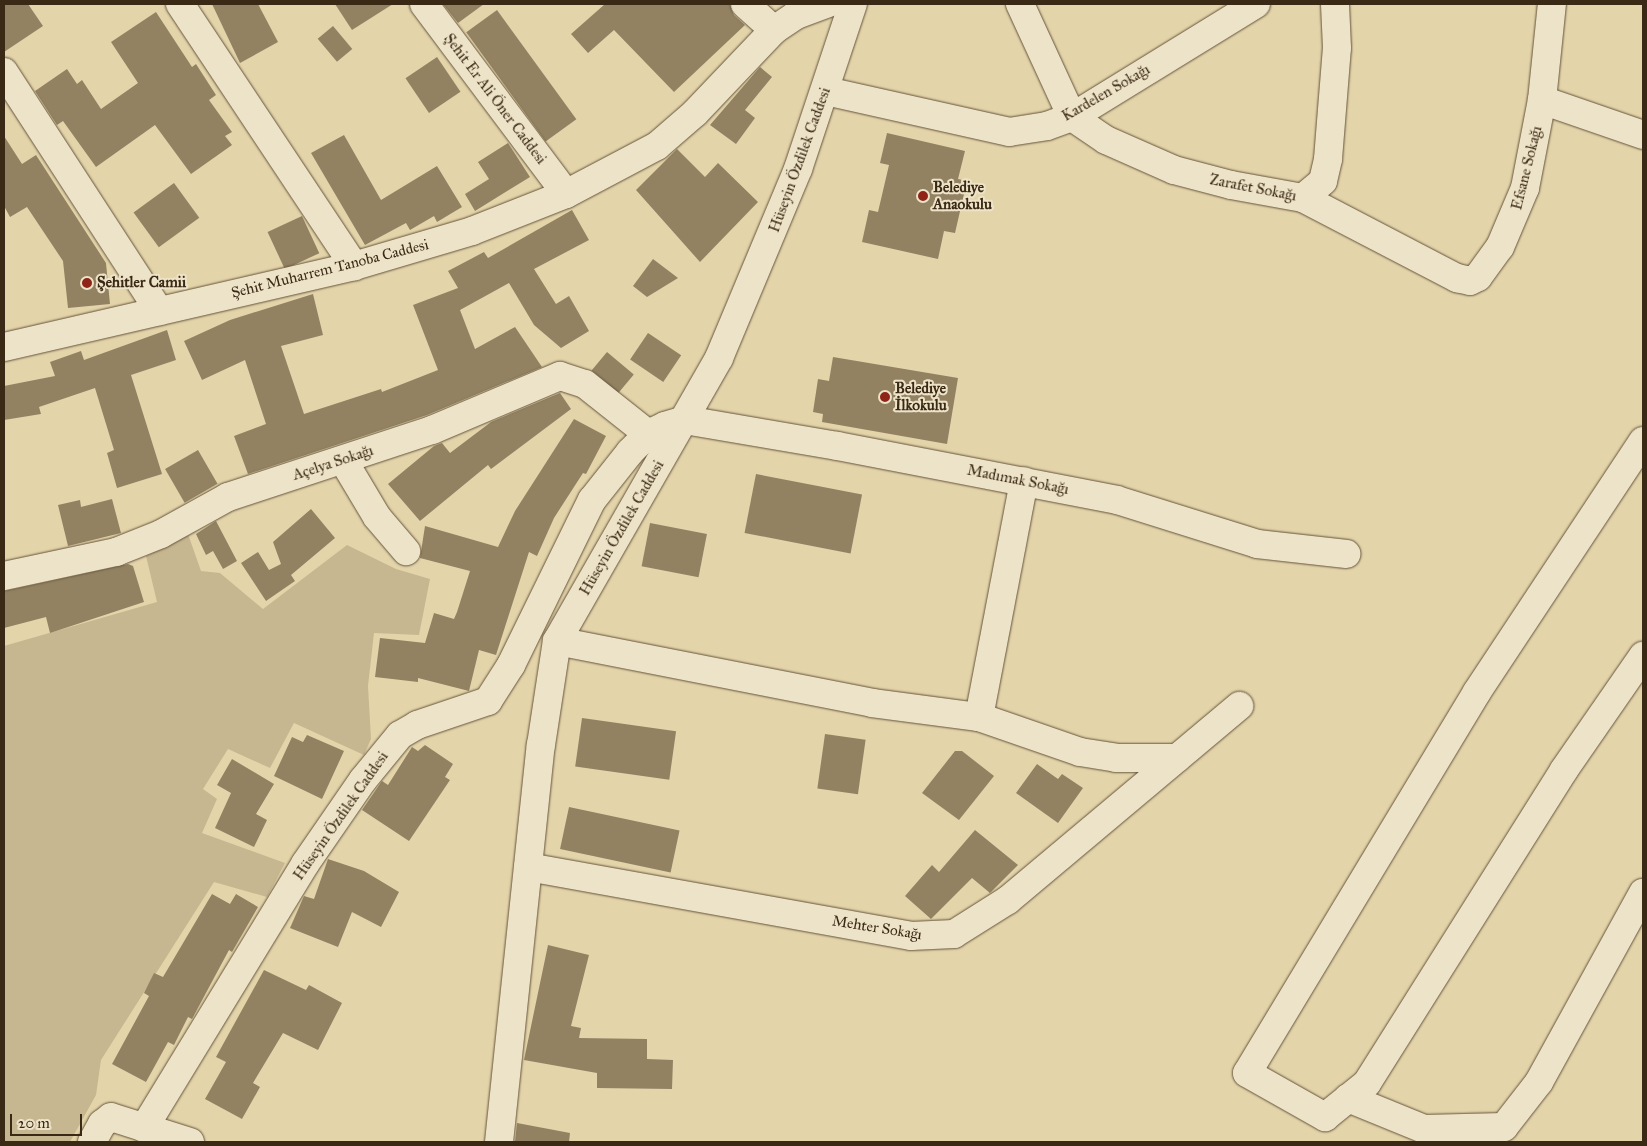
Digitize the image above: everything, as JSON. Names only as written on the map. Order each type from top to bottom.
[{"type":"street","points":[[180,4],[354,266]]},
{"type":"street","name":"Şehit Er Ali Öner Caddesi","points":[[424,4],[566,194]]},
{"type":"street","points":[[745,4],[774,30]]},
{"type":"street","name":"Şehit Muharrem Tanoba Caddesi","points":[[4,347],[354,266],[472,231],[566,194],[627,163],[671,135],[774,30],[823,4]]},
{"type":"street","name":"Hüseyin Özdilek Caddesi","points":[[499,1142],[550,673],[557,642],[716,366],[756,277],[826,91],[853,4]]},
{"type":"street","points":[[1020,4],[1072,117]]},
{"type":"street","name":"Kardelen Sokağı","points":[[826,91],[1009,132],[1072,117],[1256,4]]},
{"type":"street","name":"Zarafet Sokağı","points":[[1072,117],[1106,140],[1174,170],[1231,186],[1303,198],[1323,182],[1328,159],[1337,48],[1335,4]]},
{"type":"street","name":"Efsane Sokağı","points":[[1303,198],[1457,278],[1470,280],[1489,265],[1516,216],[1533,157],[1542,100],[1552,4]]},
{"type":"street","points":[[4,72],[159,311]]},
{"type":"street","points":[[1542,100],[1643,135]]},
{"type":"street","name":"Açelya Sokağı","points":[[4,576],[116,552],[160,534],[228,497],[432,430],[560,376],[585,384],[648,434]]},
{"type":"street","name":"Hüseyin Özdilek Caddesi","points":[[144,1128],[305,864],[385,751],[417,725],[488,701],[495,693],[592,500],[648,434],[685,420]]},
{"type":"street","name":"Madımak Sokağı","points":[[685,420],[1024,481],[1117,500],[1257,544],[1346,554]]},
{"type":"street","points":[[1643,442],[1477,692],[1247,1073],[1325,1117],[1367,1083],[1564,770],[1643,656]]},
{"type":"street","points":[[343,460],[377,517],[406,551]]},
{"type":"street","points":[[979,717],[1024,481]]},
{"type":"street","points":[[557,642],[872,703],[979,717],[1080,752],[1116,758],[1177,758]]},
{"type":"street","name":"Mehter Sokağı","points":[[528,867],[912,936],[935,937],[976,923],[1008,900],[1239,706]]},
{"type":"street","points":[[1348,1098],[1424,1129],[1504,1127],[1539,1082],[1643,893]]},
{"type":"street","points":[[92,1142],[102,1124],[112,1117],[190,1142]]},
{"type":"shaded area","points":[[188,534],[201,571],[220,573],[263,609],[347,545],[396,569],[430,579],[419,635],[374,633],[368,686],[371,739],[364,755],[294,723],[270,768],[228,749],[203,789],[217,799],[202,833],[285,863],[267,897],[214,882],[101,1060],[96,1095],[70,1142],[4,1142],[4,646],[157,602],[146,556]]},
{"type":"building","points":[[4,4],[28,4],[43,26],[4,52]]},
{"type":"building","points":[[212,4],[258,4],[278,42],[240,63]]},
{"type":"building","points":[[335,4],[393,4],[352,30]]},
{"type":"building","points":[[443,4],[484,4],[458,23]]},
{"type":"building","points":[[605,4],[730,4],[734,15],[745,25],[674,92],[614,30],[588,53],[571,34]]},
{"type":"building","points":[[497,10],[576,119],[546,142],[466,32]]},
{"type":"building","points":[[156,12],[192,67],[196,64],[216,95],[209,100],[232,132],[225,136],[232,145],[191,174],[155,125],[96,167],[63,121],[57,125],[35,91],[67,69],[77,84],[82,80],[101,109],[138,83],[111,42]]},
{"type":"building","points":[[333,26],[352,49],[337,62],[318,39]]},
{"type":"building","points":[[437,57],[460,92],[429,113],[405,78]]},
{"type":"building","points":[[760,67],[772,77],[745,110],[755,118],[736,144],[710,125]]},
{"type":"building","name":"Belediye Anaokulu","points":[[887,133],[965,151],[958,179],[967,181],[955,233],[944,231],[938,259],[862,242],[869,210],[878,212],[889,165],[880,163]]},
{"type":"building","points":[[344,135],[381,200],[437,166],[462,207],[437,222],[434,216],[410,230],[406,223],[365,245],[311,153]]},
{"type":"building","points":[[4,136],[22,164],[36,155],[106,263],[110,304],[68,308],[63,261],[27,207],[10,217],[4,206]]},
{"type":"building","points":[[508,143],[530,177],[475,211],[465,194],[489,179],[478,162]]},
{"type":"building","points":[[677,149],[705,177],[718,163],[758,202],[700,262],[636,190]]},
{"type":"building","points":[[174,183],[199,218],[159,247],[134,212]]},
{"type":"building","points":[[572,210],[589,240],[534,269],[556,304],[569,296],[589,331],[561,348],[534,325],[509,283],[460,310],[475,349],[515,327],[542,367],[427,415],[248,474],[234,436],[266,424],[245,360],[202,380],[184,341],[230,320],[313,294],[323,335],[281,346],[304,414],[381,389],[382,392],[438,370],[413,305],[458,288],[448,271],[484,252],[488,258]]},
{"type":"building","points":[[302,216],[319,253],[285,269],[268,232]]},
{"type":"building","points":[[653,259],[678,278],[647,297],[633,286]]},
{"type":"building","points":[[167,330],[176,360],[131,375],[162,474],[117,488],[107,453],[114,450],[95,388],[39,407],[41,414],[4,420],[4,386],[55,376],[50,362],[81,351],[84,360]]},
{"type":"building","points":[[648,333],[681,355],[663,382],[630,360]]},
{"type":"building","points":[[607,352],[634,374],[618,393],[592,370]]},
{"type":"building","name":"Belediye İlkokulu","points":[[833,357],[958,378],[947,444],[822,422],[823,414],[813,412],[818,379],[829,381]]},
{"type":"building","points":[[560,393],[571,409],[491,469],[488,465],[420,521],[388,484],[434,446],[442,443],[450,453],[491,422]]},
{"type":"building","points":[[574,419],[606,436],[586,474],[583,473],[554,518],[537,556],[529,552],[496,655],[479,650],[469,691],[418,678],[418,682],[375,677],[380,638],[425,643],[434,613],[454,619],[457,612],[470,571],[420,558],[425,526],[498,547],[515,511]]},
{"type":"building","points":[[198,450],[218,484],[185,503],[165,469]]},
{"type":"building","points":[[756,474],[862,495],[851,554],[745,533]]},
{"type":"building","points":[[112,499],[121,533],[68,546],[58,505],[80,500],[81,507]]},
{"type":"building","points":[[311,509],[335,538],[291,575],[295,581],[266,601],[241,563],[258,552],[269,570],[281,564],[273,542]]},
{"type":"building","points":[[216,521],[237,561],[223,569],[213,551],[206,555],[196,534]]},
{"type":"building","points":[[650,523],[707,534],[699,577],[642,566]]},
{"type":"building","points":[[128,564],[133,566],[144,602],[50,633],[46,617],[4,628],[4,591]]},
{"type":"building","points":[[582,718],[676,731],[669,780],[575,767]]},
{"type":"building","points":[[825,734],[866,740],[858,794],[817,788]]},
{"type":"building","points":[[307,735],[344,751],[322,799],[274,776],[292,737],[303,742]]},
{"type":"building","points":[[425,745],[453,764],[445,777],[450,780],[409,841],[362,810],[382,781],[388,785],[412,747],[418,751]]},
{"type":"building","points":[[955,751],[962,751],[994,776],[959,820],[922,793]]},
{"type":"building","points":[[232,759],[274,784],[256,814],[267,820],[254,847],[215,828],[231,793],[217,785]]},
{"type":"building","points":[[1037,764],[1058,779],[1062,774],[1083,788],[1058,823],[1016,793]]},
{"type":"building","points":[[569,807],[680,830],[671,873],[560,849]]},
{"type":"building","points":[[975,830],[1018,865],[990,893],[972,878],[931,919],[905,896],[932,865],[939,872]]},
{"type":"building","points":[[328,859],[364,871],[399,892],[381,927],[352,912],[338,947],[290,928],[304,896],[314,899]]},
{"type":"building","points":[[212,894],[230,904],[236,894],[258,907],[232,952],[229,950],[192,1019],[188,1017],[174,1045],[168,1042],[146,1082],[112,1064],[149,996],[144,993],[154,973],[163,977]]},
{"type":"building","points":[[548,945],[589,955],[571,1026],[581,1028],[579,1038],[647,1039],[647,1059],[673,1060],[672,1089],[597,1088],[597,1073],[524,1060]]},
{"type":"building","points":[[264,970],[306,990],[309,985],[342,1003],[318,1050],[283,1033],[253,1083],[260,1087],[242,1119],[205,1099],[226,1062],[216,1057]]},
{"type":"building","points":[[517,1123],[570,1133],[569,1142],[515,1142]]},
{"type":"place","name":"Belediye Anaokulu","points":[[923,196]]},
{"type":"place","name":"Şehitler Camii","points":[[87,283]]},
{"type":"place","name":"Belediye İlkokulu","points":[[885,397]]}]
